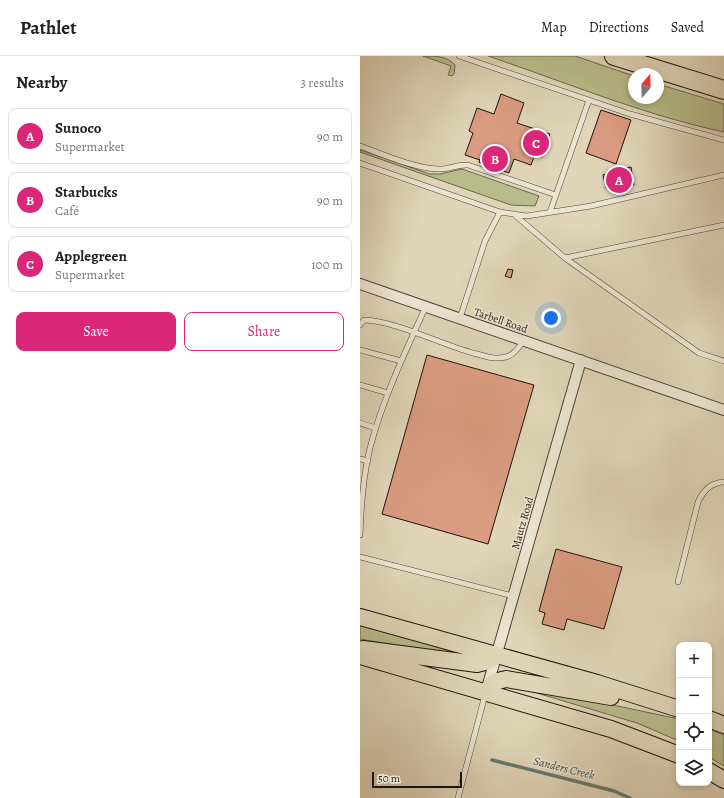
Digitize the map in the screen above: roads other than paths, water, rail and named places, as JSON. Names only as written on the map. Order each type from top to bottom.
[{"type":"highway","points":[[614,56],[724,90]]},
{"type":"main road","points":[[360,617],[496,655],[676,709]]},
{"type":"main road","points":[[360,648],[477,664],[489,661],[496,655]]},
{"type":"main road","points":[[360,656],[611,729],[676,754]]},
{"type":"main road","points":[[486,692],[494,682],[506,679],[676,709]]},
{"type":"main road","points":[[712,720],[724,725]]},
{"type":"main road","points":[[712,773],[724,780]]},
{"type":"street","name":"Tarbell Road","points":[[360,284],[724,410]]},
{"type":"street","name":"Mautz Road","points":[[486,692],[581,360]]},
{"type":"lane","points":[[459,56],[638,116],[724,140]]},
{"type":"lane","points":[[550,212],[589,100]]},
{"type":"lane","points":[[360,146],[422,167],[439,170],[459,164],[468,165],[556,195]]},
{"type":"lane","points":[[360,163],[500,212],[516,216],[527,216],[591,206],[724,175]]},
{"type":"lane","points":[[460,318],[486,241],[500,212]]},
{"type":"lane","points":[[516,216],[565,258],[699,353],[724,361]]},
{"type":"lane","points":[[565,258],[724,225]]},
{"type":"lane","points":[[360,535],[362,493],[376,428],[401,361],[426,306]]},
{"type":"lane","points":[[360,325],[364,320],[372,320],[414,333],[453,348],[495,359],[508,357],[515,352],[524,340]]},
{"type":"lane","points":[[360,350],[401,361]]},
{"type":"lane","points":[[360,385],[388,393]]},
{"type":"lane","points":[[360,423],[376,428]]},
{"type":"lane","points":[[360,459],[368,461]]},
{"type":"lane","points":[[678,582],[698,502],[704,490],[714,483],[724,482]]},
{"type":"lane","points":[[360,557],[513,596]]},
{"type":"lane","points":[[458,798],[486,692]]},
{"type":"waterway","name":"Sanders Creek","points":[[492,760],[614,791],[630,798]]},
{"type":"place","name":"Applegreen","points":[[536,143]]},
{"type":"place","name":"Starbucks","points":[[495,159]]},
{"type":"place","name":"Sunoco","points":[[619,180]]}]
